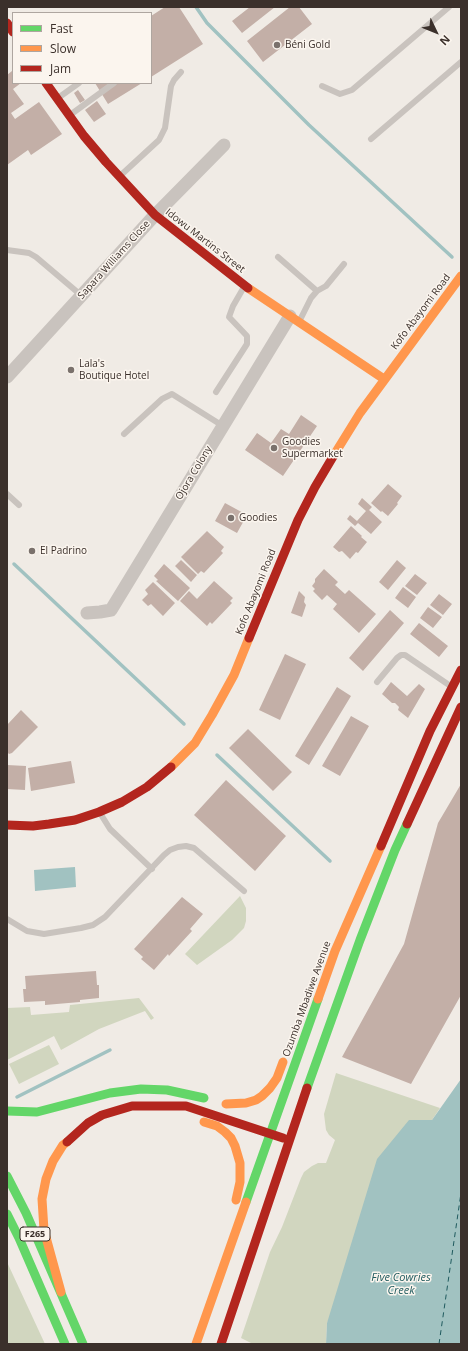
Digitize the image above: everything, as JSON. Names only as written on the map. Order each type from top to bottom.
[{"type":"main road","name":"Idowu Martins Street","points":[[47,84],[69,116],[155,215],[245,286],[384,379]]},
{"type":"main road","name":"Kofo Abayomi Road","points":[[7,825],[33,826],[75,820],[122,802],[147,787],[169,770],[195,743],[234,675],[298,520],[315,487],[360,413],[461,276]]},
{"type":"main road","name":"Ozumba Mbadiwe Avenue","points":[[221,1344],[290,1141],[280,1124],[335,951],[430,731],[461,670]]},
{"type":"main road","name":"Ozumba Mbadiwe Avenue","points":[[196,1344],[270,1133],[280,1124],[360,940],[395,850],[461,707]]},
{"type":"main road","points":[[306,1007],[335,951]]},
{"type":"main road","points":[[219,1102],[246,1102],[256,1100],[262,1096],[277,1078],[286,1055]]},
{"type":"main road","points":[[7,1111],[37,1112],[110,1093],[141,1089],[167,1090],[219,1102],[245,1111]]},
{"type":"main road","points":[[61,1292],[44,1230],[42,1199],[46,1180],[53,1161],[63,1145],[88,1123],[102,1115],[132,1106],[186,1106],[270,1133],[290,1141]]},
{"type":"main road","points":[[167,1107],[184,1115]]},
{"type":"main road","points":[[197,1120],[217,1126],[225,1132],[231,1138],[240,1163],[240,1182],[232,1220],[231,1243]]},
{"type":"main road","name":"F265","points":[[7,1176],[26,1213],[83,1344]]},
{"type":"main road","name":"F265","points":[[7,1214],[65,1344]]},
{"type":"main road","points":[[23,1270],[52,1313]]},
{"type":"street","name":"Sapara Williams Close","points":[[7,377],[155,215],[224,145]]},
{"type":"street","name":"Ojora Colony","points":[[87,613],[111,610],[223,426],[295,319]]},
{"type":"lane","points":[[322,86],[340,94],[352,90],[449,7]]},
{"type":"lane","points":[[371,139],[461,62]]},
{"type":"lane","points":[[120,176],[160,140],[165,128],[172,86],[174,80],[181,72]]},
{"type":"lane","points":[[57,98],[78,84]]},
{"type":"lane","points":[[69,116],[113,84]]},
{"type":"lane","points":[[7,250],[29,253],[36,257],[82,296]]},
{"type":"lane","points":[[278,257],[317,291]]},
{"type":"lane","points":[[295,319],[317,291],[326,286],[344,264]]},
{"type":"lane","points":[[216,392],[247,344],[246,336],[230,317],[233,306],[245,286]]},
{"type":"lane","points":[[124,434],[162,399],[172,394],[223,426]]},
{"type":"lane","points":[[7,494],[19,505]]},
{"type":"lane","points":[[377,682],[397,658],[401,655],[405,655],[452,687]]},
{"type":"lane","points":[[99,812],[110,829],[152,869]]},
{"type":"lane","points":[[7,919],[27,931],[44,934],[93,925],[105,918],[170,850],[178,847],[190,847],[201,853],[244,891]]},
{"type":"green space","points":[[240,896],[246,908],[246,921],[244,928],[232,940],[197,965],[185,954]]},
{"type":"green space","points":[[139,998],[154,1018],[151,1020],[145,1011],[99,1029],[61,1050],[54,1036],[7,1060],[7,1008],[30,1007],[31,1015],[69,1012],[70,1005]]},
{"type":"green space","points":[[49,1045],[59,1064],[19,1084],[9,1064]]},
{"type":"green space","points":[[336,1073],[440,1108],[432,1120],[327,1323],[326,1344],[253,1344],[241,1338],[270,1252],[282,1227],[304,1172],[318,1163],[326,1163],[335,1140],[326,1130],[324,1114]]},
{"type":"green space","points":[[7,1262],[45,1344],[7,1344]]},
{"type":"water","points":[[75,867],[76,887],[35,891],[34,870]]},
{"type":"water","name":"Five Cowries Creek","points":[[461,1079],[461,1344],[326,1344],[327,1323],[377,1159],[409,1120],[432,1120]]},
{"type":"building","points":[[165,7],[179,7],[203,44],[152,76],[152,15]]},
{"type":"building","points":[[250,7],[275,7],[242,33],[232,21]]},
{"type":"building","points":[[290,7],[299,7],[312,24],[263,62],[247,41]]},
{"type":"building","points":[[12,71],[12,84],[20,84],[13,89],[24,104],[11,113],[15,119],[39,102],[62,134],[31,155],[28,150],[7,165],[7,75]]},
{"type":"building","points":[[96,84],[140,84],[108,104]]},
{"type":"building","points":[[78,90],[85,100],[80,103],[74,93]]},
{"type":"building","points":[[97,101],[106,114],[94,122],[85,110]]},
{"type":"building","name":"Goodies Supermarket","points":[[301,415],[317,426],[283,476],[245,450],[257,433],[271,443],[281,429],[289,434]]},
{"type":"building","points":[[388,484],[402,496],[397,503],[398,504],[388,516],[371,503]]},
{"type":"building","points":[[362,498],[372,507],[369,510],[382,522],[371,534],[358,523],[355,526],[347,519],[350,515],[357,521],[366,511],[358,504]]},
{"type":"building","name":"Goodies","points":[[225,503],[247,515],[237,533],[215,521]]},
{"type":"building","points":[[351,526],[367,542],[358,553],[356,552],[350,559],[342,551],[339,552],[333,547]]},
{"type":"building","points":[[207,531],[224,547],[221,551],[223,553],[204,573],[201,571],[198,574],[181,557]]},
{"type":"building","points":[[181,560],[197,575],[191,582],[175,566]]},
{"type":"building","points":[[397,560],[406,568],[388,590],[379,582]]},
{"type":"building","points":[[164,564],[190,588],[178,601],[156,581],[158,580],[154,576]]},
{"type":"building","points":[[324,569],[338,582],[335,585],[345,594],[349,590],[376,614],[359,633],[333,609],[337,604],[327,595],[322,600],[313,591],[315,589],[312,586],[315,579]]},
{"type":"building","points":[[415,574],[427,583],[417,595],[405,586]]},
{"type":"building","points":[[214,581],[233,598],[230,601],[232,603],[212,624],[210,622],[207,626],[180,601],[189,591],[197,599]]},
{"type":"building","points":[[153,582],[175,603],[163,616],[151,604],[148,606],[142,600],[148,594],[145,590]]},
{"type":"building","points":[[403,587],[416,597],[408,608],[395,598]]},
{"type":"building","points":[[299,591],[305,597],[304,602],[306,605],[302,617],[291,613]]},
{"type":"building","points":[[439,594],[452,604],[443,615],[430,605]]},
{"type":"building","points":[[428,607],[442,617],[433,628],[420,618]]},
{"type":"building","points":[[390,610],[404,623],[363,671],[349,658]]},
{"type":"building","points":[[419,623],[448,646],[439,657],[410,634]]},
{"type":"building","points":[[285,654],[306,664],[280,720],[259,710]]},
{"type":"building","points":[[391,682],[407,696],[419,684],[425,689],[408,718],[398,710],[399,707],[395,703],[392,703],[382,694]]},
{"type":"building","points":[[337,687],[351,696],[309,765],[295,756]]},
{"type":"building","points":[[21,710],[38,727],[12,753],[9,754],[7,752],[7,725]]},
{"type":"building","points":[[351,716],[369,726],[340,776],[322,766]]},
{"type":"building","points":[[248,729],[292,772],[273,791],[229,748]]},
{"type":"building","points":[[71,761],[75,783],[31,791],[28,768]]},
{"type":"building","points":[[7,765],[26,766],[25,790],[7,789]]},
{"type":"building","points":[[226,780],[286,836],[255,871],[194,815]]},
{"type":"building","points":[[461,784],[461,995],[411,1084],[342,1057],[404,944],[438,823]]},
{"type":"building","points":[[182,897],[203,914],[190,929],[192,931],[154,970],[141,959],[143,957],[134,949]]},
{"type":"building","points":[[96,971],[97,985],[99,985],[99,998],[80,1000],[80,1002],[45,1005],[45,1001],[24,1002],[23,989],[26,989],[25,976]]},
{"type":"waterway","points":[[196,7],[207,23],[309,125],[452,257]]},
{"type":"waterway","points":[[14,564],[184,724]]},
{"type":"waterway","points":[[217,755],[330,861]]},
{"type":"waterway","points":[[17,1097],[110,1050]]},
{"type":"ferry route","points":[[439,1344],[461,1193]]},
{"type":"traffic: fast","points":[[307,1088],[360,940],[395,850],[407,824]]},
{"type":"traffic: fast","points":[[246,1202],[318,999]]},
{"type":"traffic: fast","points":[[7,1111],[37,1112],[110,1093],[141,1089],[167,1090],[204,1098]]},
{"type":"traffic: fast","points":[[7,1176],[26,1213],[83,1344]]},
{"type":"traffic: fast","points":[[7,1214],[65,1344]]},
{"type":"traffic: slow","points":[[334,455],[360,413],[461,276]]},
{"type":"traffic: slow","points":[[248,288],[384,379]]},
{"type":"traffic: slow","points":[[171,767],[195,743],[212,715],[234,675],[249,638]]},
{"type":"traffic: slow","points":[[318,999],[335,951],[381,846]]},
{"type":"traffic: slow","points":[[226,1104],[246,1103],[256,1100],[262,1096],[277,1078],[283,1062]]},
{"type":"traffic: slow","points":[[204,1122],[217,1126],[225,1132],[231,1138],[235,1146],[240,1163],[240,1182],[236,1200]]},
{"type":"traffic: slow","points":[[61,1292],[44,1230],[42,1199],[46,1179],[53,1161],[63,1145],[67,1142]]},
{"type":"traffic: slow","points":[[196,1344],[246,1202]]},
{"type":"traffic: jam","points":[[7,23],[12,30]]},
{"type":"traffic: jam","points":[[47,84],[84,136],[155,215],[248,288]]},
{"type":"traffic: jam","points":[[249,638],[298,520],[334,455]]},
{"type":"traffic: jam","points":[[381,846],[430,731],[461,670]]},
{"type":"traffic: jam","points":[[407,824],[461,707]]},
{"type":"traffic: jam","points":[[7,825],[33,826],[49,824],[75,820],[99,812],[122,802],[147,787],[171,767]]},
{"type":"traffic: jam","points":[[221,1344],[307,1088]]},
{"type":"traffic: jam","points":[[67,1142],[88,1123],[102,1115],[132,1106],[186,1106],[283,1138]]},
{"type":"place","name":"Béni Gold","points":[[277,45]]},
{"type":"place","name":"Lala's Boutique Hotel","points":[[71,370]]},
{"type":"place","name":"Goodies Supermarket","points":[[274,448]]},
{"type":"place","name":"Goodies","points":[[231,518]]},
{"type":"place","name":"El Padrino","points":[[32,551]]}]
